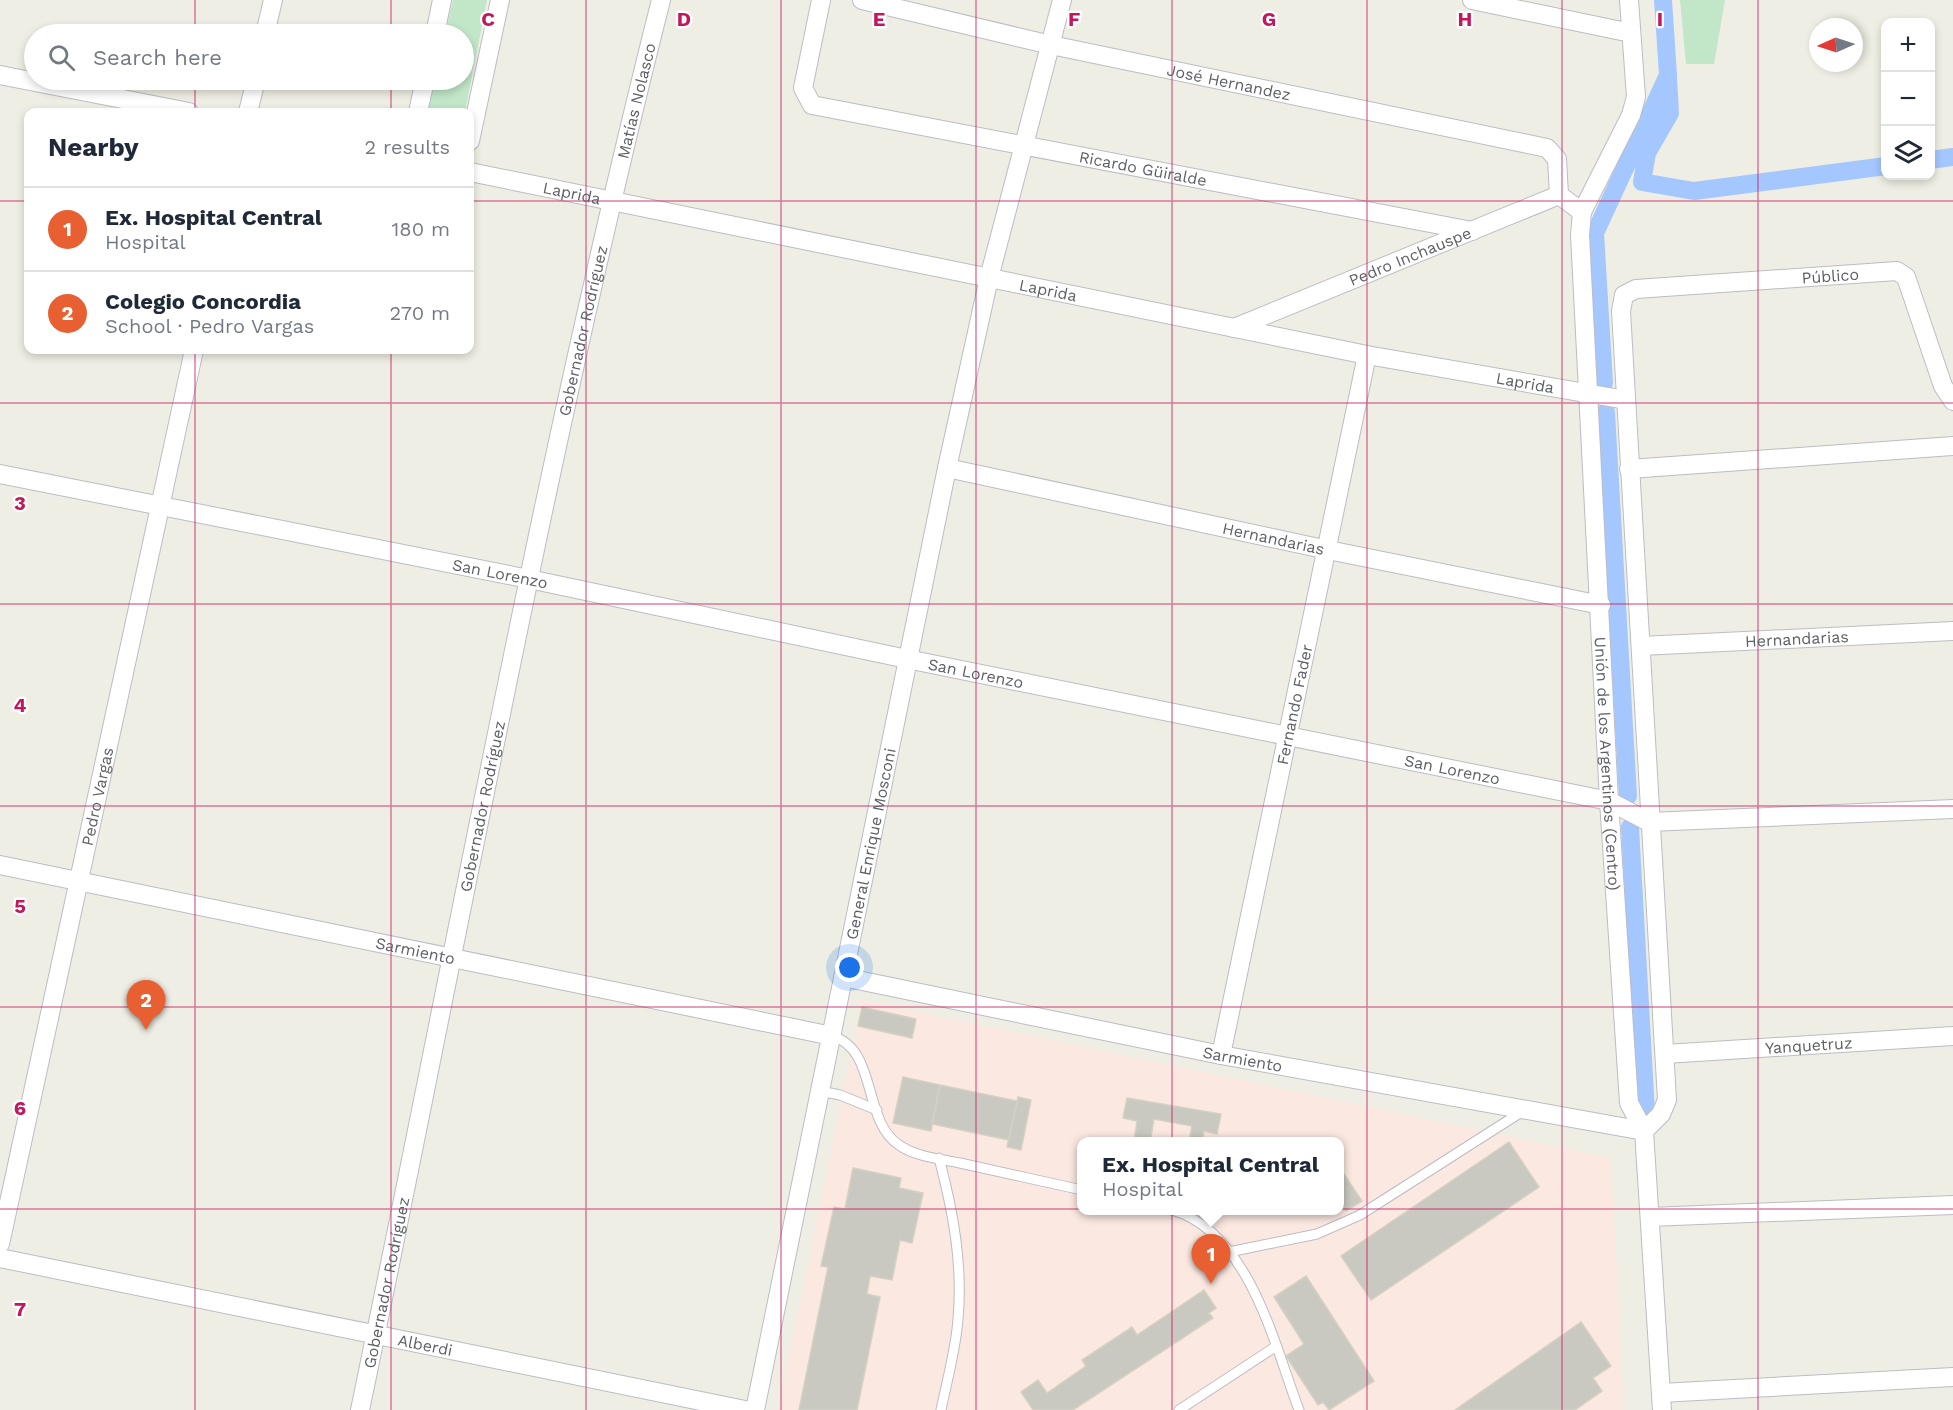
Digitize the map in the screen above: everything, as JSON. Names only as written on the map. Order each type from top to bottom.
[{"type":"street","points":[[267,24],[273,0]]},
{"type":"street","points":[[437,24],[442,0]]},
{"type":"street","points":[[474,122],[500,0]]},
{"type":"street","name":"Matías Nolasco","points":[[610,202],[661,0]]},
{"type":"street","name":"Ricardo Güiralde","points":[[820,0],[803,88],[812,105],[1473,231]]},
{"type":"street","name":"José Hernandez","points":[[862,0],[1051,45],[1547,148],[1557,159],[1559,195]]},
{"type":"street","name":"General Enrique Mosconi","points":[[755,1410],[947,468],[989,278],[1062,0]]},
{"type":"street","points":[[1472,0],[1631,33]]},
{"type":"street","points":[[1559,195],[1582,212],[1631,115],[1636,97],[1629,0]]},
{"type":"street","points":[[0,75],[24,80]]},
{"type":"street","points":[[77,90],[169,108]]},
{"type":"street","points":[[249,108],[254,90]]},
{"type":"street","points":[[419,108],[423,90]]},
{"type":"street","name":"Laprida","points":[[474,173],[1367,355],[1626,400]]},
{"type":"street","name":"Pedro Inchauspe","points":[[1234,328],[1559,195]]},
{"type":"street","name":"Gobernador Rodríguez","points":[[360,1410],[529,579],[610,202]]},
{"type":"street","name":"Unión de los Argentinos (Centro)","points":[[1582,212],[1580,235],[1587,394],[1601,604],[1609,801],[1629,1103],[1644,1131],[1661,1401]]},
{"type":"street","name":"Público","points":[[1626,400],[1621,311],[1624,295],[1636,289],[1897,271],[1906,277],[1943,386],[1953,401]]},
{"type":"street","name":"Pedro Vargas","points":[[0,1244],[193,354]]},
{"type":"street","name":"Fernando Fader","points":[[1221,1055],[1367,355]]},
{"type":"street","points":[[1626,400],[1641,646],[1648,822],[1667,1100],[1661,1114],[1644,1131]]},
{"type":"street","points":[[1629,469],[1953,446]]},
{"type":"street","name":"Hernandarias","points":[[947,468],[1328,550],[1601,604]]},
{"type":"street","name":"San Lorenzo","points":[[0,474],[158,508],[529,579],[907,659],[1609,801],[1648,822]]},
{"type":"street","name":"Hernandarias","points":[[1641,646],[1953,631]]},
{"type":"street","points":[[1648,822],[1953,809]]},
{"type":"street","name":"Sarmiento","points":[[0,865],[832,1036]]},
{"type":"street","name":"Sarmiento","points":[[843,977],[1221,1055],[1644,1131]]},
{"type":"street","name":"Yanquetruz","points":[[1665,1054],[1953,1036]]},
{"type":"street","points":[[1650,1218],[1953,1205]]},
{"type":"street","name":"Alberdi","points":[[0,1258],[745,1410]]},
{"type":"street","points":[[1661,1401],[1953,1377]]},
{"type":"lane","points":[[832,1036],[843,1039],[851,1047],[863,1069],[889,1136],[899,1145],[939,1158],[1077,1189]]},
{"type":"lane","points":[[820,1091],[840,1095],[877,1110]]},
{"type":"lane","points":[[1229,1252],[1317,1234],[1360,1215],[1525,1110]]},
{"type":"lane","points":[[939,1158],[956,1233],[960,1283],[958,1320],[941,1410]]},
{"type":"lane","points":[[1185,1215],[1198,1220],[1229,1252],[1248,1280],[1299,1410]]},
{"type":"lane","points":[[1179,1410],[1275,1347]]},
{"type":"shaded area","points":[[862,1000],[1611,1158],[1624,1410],[778,1410]]},
{"type":"green space","points":[[453,0],[487,0],[474,66],[474,24],[447,24]]},
{"type":"green space","points":[[1680,0],[1725,0],[1714,64],[1686,64]]},
{"type":"green space","points":[[433,90],[469,90],[466,108],[429,108]]},
{"type":"building","points":[[862,1007],[916,1019],[912,1038],[858,1026]]},
{"type":"building","points":[[903,1077],[940,1085],[931,1131],[893,1123]]},
{"type":"building","points":[[940,1085],[1017,1101],[1009,1140],[932,1124]]},
{"type":"building","points":[[1018,1097],[1031,1100],[1021,1150],[1007,1147]]},
{"type":"building","points":[[1127,1098],[1221,1114],[1217,1134],[1204,1131],[1203,1137],[1190,1137],[1192,1126],[1154,1119],[1151,1137],[1135,1137],[1137,1121],[1123,1118]]},
{"type":"building","points":[[1509,1142],[1539,1187],[1371,1300],[1341,1256]]},
{"type":"building","points":[[853,1168],[901,1178],[899,1188],[923,1193],[912,1243],[900,1240],[892,1280],[870,1276],[867,1294],[880,1297],[857,1410],[799,1410],[828,1267],[821,1266],[834,1207],[845,1209]]},
{"type":"building","points":[[1344,1174],[1362,1201],[1346,1211],[1344,1208]]},
{"type":"building","points":[[1306,1276],[1374,1381],[1329,1410],[1323,1402],[1318,1405],[1286,1356],[1304,1344],[1274,1297]]},
{"type":"building","points":[[1204,1290],[1216,1308],[1209,1313],[1213,1318],[1073,1410],[1033,1410],[1021,1392],[1038,1380],[1047,1393],[1086,1366],[1082,1360],[1132,1327],[1137,1335]]},
{"type":"building","points":[[1581,1322],[1611,1366],[1593,1378],[1602,1391],[1575,1410],[1455,1410]]},
{"type":"waterway","points":[[1604,383],[1595,233],[1668,75],[1663,0]]},
{"type":"waterway","points":[[1668,77],[1670,113],[1647,153],[1642,182],[1694,191],[1881,167]]},
{"type":"waterway","points":[[1935,159],[1953,157]]},
{"type":"waterway","points":[[1606,412],[1628,796]]},
{"type":"waterway","points":[[1630,827],[1646,1112]]},
{"type":"place","name":"Colegio Concordia","points":[[146,1030]]},
{"type":"place","name":"Ex. Hospital Central","points":[[1211,1284]]}]
